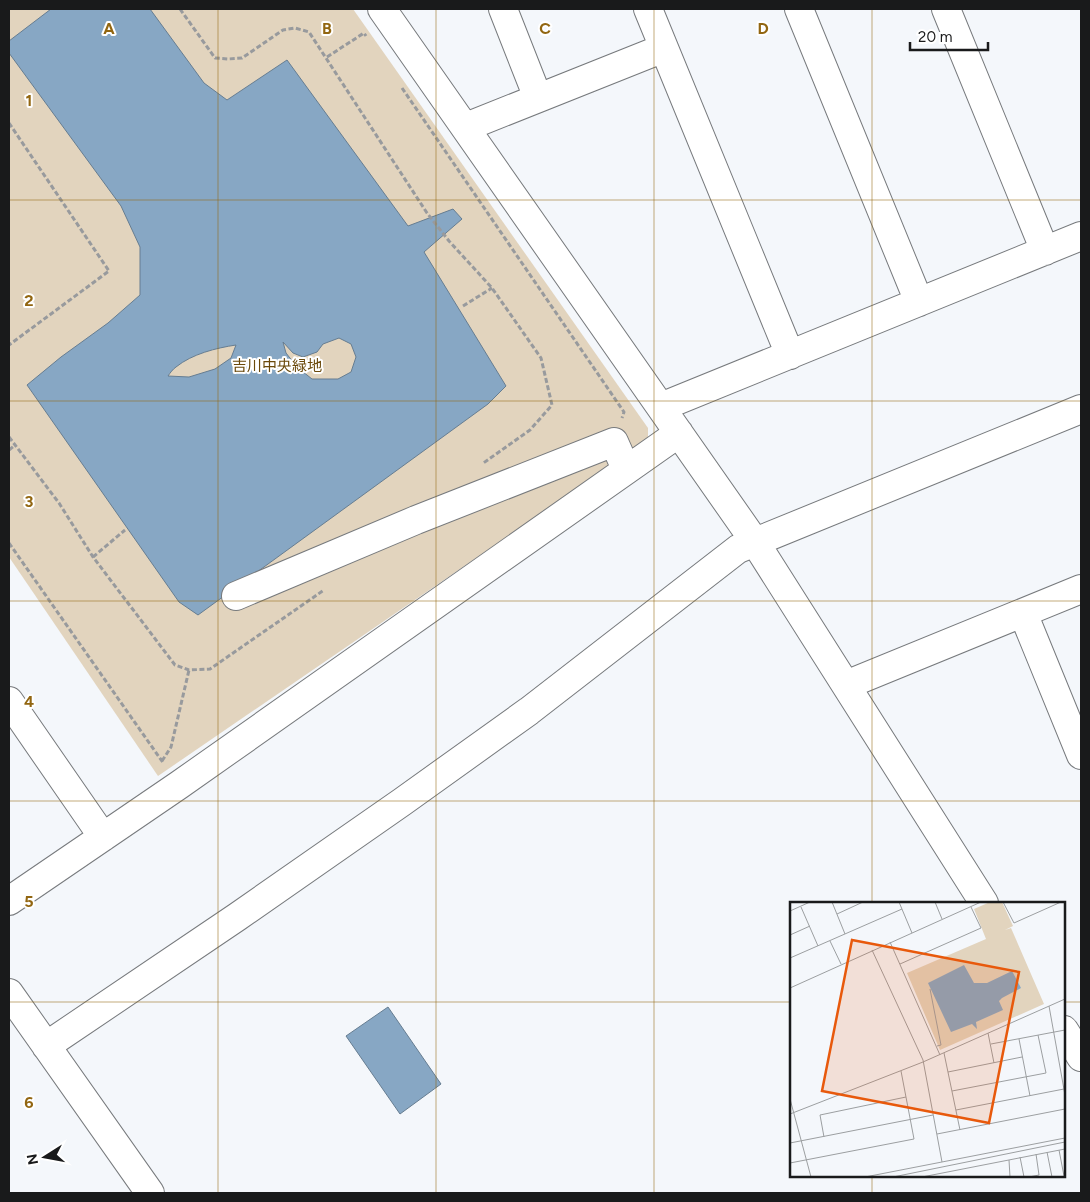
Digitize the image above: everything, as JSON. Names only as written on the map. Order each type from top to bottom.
[{"type":"street","points":[[382,9],[755,542],[983,902]]},
{"type":"street","points":[[503,9],[538,98]]},
{"type":"street","points":[[648,9],[790,355]]},
{"type":"street","points":[[799,9],[919,302]]},
{"type":"street","points":[[946,9],[1045,251]]},
{"type":"street","points":[[466,127],[664,48]]},
{"type":"street","points":[[661,407],[1081,236]]},
{"type":"street","points":[[46,1046],[237,917],[529,711],[738,549],[1081,409]]},
{"type":"street","points":[[9,901],[179,785],[679,433]]},
{"type":"street","points":[[236,596],[416,520],[614,442],[626,469]]},
{"type":"street","points":[[846,685],[1081,589]]},
{"type":"street","points":[[1023,613],[1081,755]]},
{"type":"street","points":[[9,701],[102,837]]},
{"type":"street","points":[[9,993],[150,1193]]},
{"type":"street","points":[[1065,1032],[1081,1058]]},
{"type":"path","points":[[180,9],[215,58],[242,58],[282,30],[295,28],[309,32],[427,213],[492,288],[541,358],[552,406],[530,430],[476,467]]},
{"type":"path","points":[[327,57],[364,33],[370,42]]},
{"type":"path","points":[[398,83],[624,412],[614,442]]},
{"type":"path","points":[[9,123],[109,272],[9,345]]},
{"type":"path","points":[[463,306],[492,288]]},
{"type":"path","points":[[9,437],[59,503]]},
{"type":"path","points":[[9,450],[14,446]]},
{"type":"path","points":[[92,557],[125,530]]},
{"type":"path","points":[[9,543],[179,785]]},
{"type":"path","points":[[162,761],[171,748],[189,670]]},
{"type":"green space","name":"吉川中央緑地","points":[[9,9],[353,9],[648,428],[648,440],[158,776],[9,557]]},
{"type":"water","points":[[51,9],[150,9],[204,83],[227,100],[287,60],[408,226],[453,209],[462,219],[424,252],[506,386],[488,404],[198,615],[179,602],[27,385],[61,357],[108,323],[140,295],[140,247],[121,206],[9,53],[9,41]],"holes":[[[339,338],[351,344],[356,357],[351,372],[338,379],[312,379],[297,367],[286,353],[283,342],[293,353],[303,357],[317,352],[323,344]],[[236,345],[231,358],[215,369],[189,377],[168,376],[175,368],[189,358],[212,350]]]},
{"type":"water","points":[[388,1007],[441,1084],[400,1114],[346,1036]]}]
